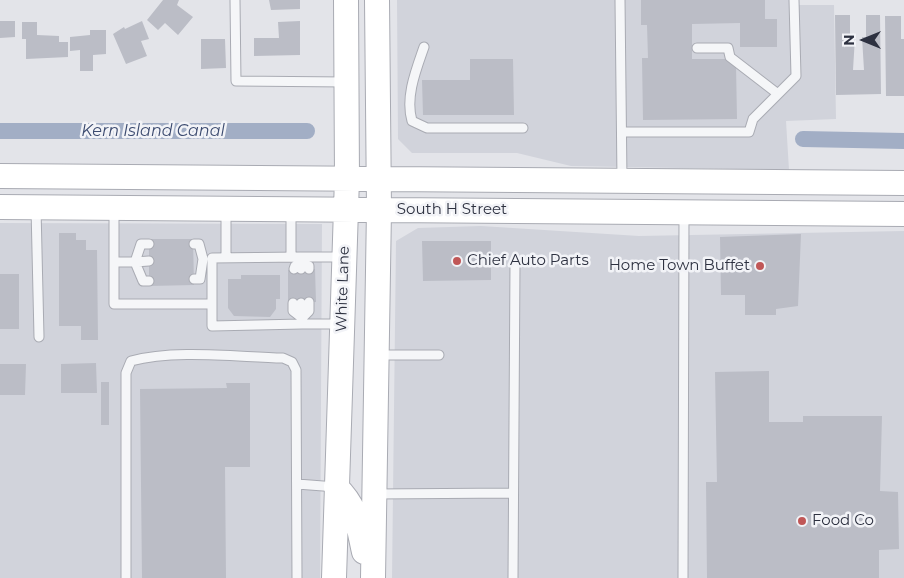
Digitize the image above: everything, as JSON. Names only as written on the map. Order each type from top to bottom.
[{"type":"street","name":"White Lane","points":[[334,578],[345,209],[348,178],[346,0]]},
{"type":"street","points":[[372,578],[379,209],[377,0]]},
{"type":"street","name":"South H Street","points":[[0,176],[904,183]]},
{"type":"street","points":[[114,208],[119,199],[136,191],[216,177]]},
{"type":"street","points":[[687,212],[704,199],[813,182]]},
{"type":"street","name":"South H Street","points":[[0,207],[904,214]]},
{"type":"street","points":[[336,487],[350,500],[356,515],[372,578]]},
{"type":"lane","points":[[235,0],[236,81],[346,82]]},
{"type":"lane","points":[[620,0],[622,180]]},
{"type":"lane","points":[[622,132],[749,132],[753,119],[796,76],[794,0]]},
{"type":"lane","points":[[424,47],[415,72],[408,108],[412,121],[427,128],[523,128]]},
{"type":"lane","points":[[697,48],[728,48],[730,58],[778,94]]},
{"type":"lane","points":[[36,207],[39,337]]},
{"type":"lane","points":[[114,208],[114,304],[212,304]]},
{"type":"lane","points":[[226,208],[226,257]]},
{"type":"lane","points":[[291,208],[300,265]]},
{"type":"lane","points":[[683,578],[687,212]]},
{"type":"lane","points":[[149,244],[142,244],[135,262],[143,281],[149,281]]},
{"type":"lane","points":[[194,244],[199,244],[203,259],[212,304],[212,326],[302,322],[341,324]]},
{"type":"lane","points":[[203,259],[226,257],[300,265],[344,257]]},
{"type":"lane","points":[[194,279],[200,279],[203,259]]},
{"type":"lane","points":[[114,262],[149,261]]},
{"type":"lane","points":[[513,578],[515,264]]},
{"type":"lane","points":[[301,302],[309,311],[302,322],[294,310],[301,302]]},
{"type":"lane","points":[[377,355],[439,355]]},
{"type":"lane","points":[[126,578],[126,373],[131,360],[146,357],[199,356],[283,358],[292,362],[296,370],[297,578]]},
{"type":"lane","points":[[297,484],[336,487]]},
{"type":"lane","points":[[375,494],[513,493]]},
{"type":"shaded area","points":[[397,0],[791,0],[791,5],[834,5],[836,119],[786,121],[789,170],[571,166],[517,153],[412,153],[398,139]]},
{"type":"shaded area","points":[[0,223],[322,224],[320,578],[0,578]]},
{"type":"shaded area","points":[[481,226],[639,236],[904,231],[904,578],[392,578],[396,241],[418,228]]},
{"type":"building","points":[[163,0],[179,0],[177,5],[193,17],[178,35],[165,23],[158,30],[147,20]]},
{"type":"building","points":[[269,0],[300,0],[300,9],[271,10]]},
{"type":"building","points":[[641,0],[765,0],[765,19],[777,19],[777,47],[740,47],[740,23],[692,24],[692,59],[725,59],[736,65],[737,119],[643,120],[642,58],[648,58],[647,25],[641,25]]},
{"type":"building","points":[[835,15],[850,15],[850,37],[855,37],[853,70],[864,70],[862,37],[866,37],[866,15],[880,15],[881,94],[836,95]]},
{"type":"building","points":[[885,16],[901,16],[901,39],[904,39],[904,96],[886,96]]},
{"type":"building","points":[[0,21],[15,21],[15,37],[0,38]]},
{"type":"building","points":[[142,21],[149,39],[141,41],[147,56],[126,64],[113,34],[124,27],[125,29]]},
{"type":"building","points":[[300,21],[300,55],[254,56],[254,38],[279,38],[278,22]]},
{"type":"building","points":[[22,22],[37,22],[37,35],[59,36],[59,42],[68,42],[68,57],[26,59],[26,39],[22,39]]},
{"type":"building","points":[[90,30],[106,30],[106,54],[93,55],[93,71],[80,71],[80,50],[70,51],[70,37],[90,35]]},
{"type":"building","points":[[201,39],[225,39],[226,68],[201,69]]},
{"type":"building","points":[[470,59],[513,59],[514,115],[423,115],[422,80],[470,80]]},
{"type":"building","points":[[59,233],[76,233],[76,240],[86,240],[86,250],[97,250],[98,340],[81,340],[81,326],[59,326]]},
{"type":"building","name":"Home Town Buffet","points":[[801,234],[798,306],[776,309],[776,315],[745,315],[745,295],[721,295],[720,237]]},
{"type":"building","points":[[149,239],[193,239],[194,285],[149,286]]},
{"type":"building","name":"Chief Auto Parts","points":[[422,241],[491,241],[491,280],[423,281]]},
{"type":"building","points":[[315,269],[316,302],[288,303],[288,270]]},
{"type":"building","points":[[0,274],[19,274],[19,329],[0,329]]},
{"type":"building","points":[[241,275],[280,275],[280,299],[276,299],[276,309],[270,317],[234,316],[228,308],[228,279],[241,279]]},
{"type":"building","points":[[96,363],[97,393],[61,393],[61,364]]},
{"type":"building","points":[[0,364],[26,364],[25,395],[0,395]]},
{"type":"building","name":"Food Co","points":[[769,371],[769,422],[803,422],[803,416],[882,416],[880,491],[898,492],[899,549],[879,550],[879,578],[707,578],[706,482],[717,482],[715,372]]},
{"type":"building","points":[[101,382],[109,382],[109,425],[101,425]]},
{"type":"building","points":[[226,383],[250,383],[250,467],[225,467],[226,578],[142,578],[140,389],[227,388]]},
{"type":"waterway","name":"Kern Island Canal","points":[[0,131],[307,131]]},
{"type":"waterway","name":"Kern Island Canal","points":[[803,139],[904,141]]},
{"type":"place","name":"Chief Auto Parts","points":[[457,261]]},
{"type":"place","name":"Home Town Buffet","points":[[760,266]]},
{"type":"place","name":"Food Co","points":[[802,521]]}]
